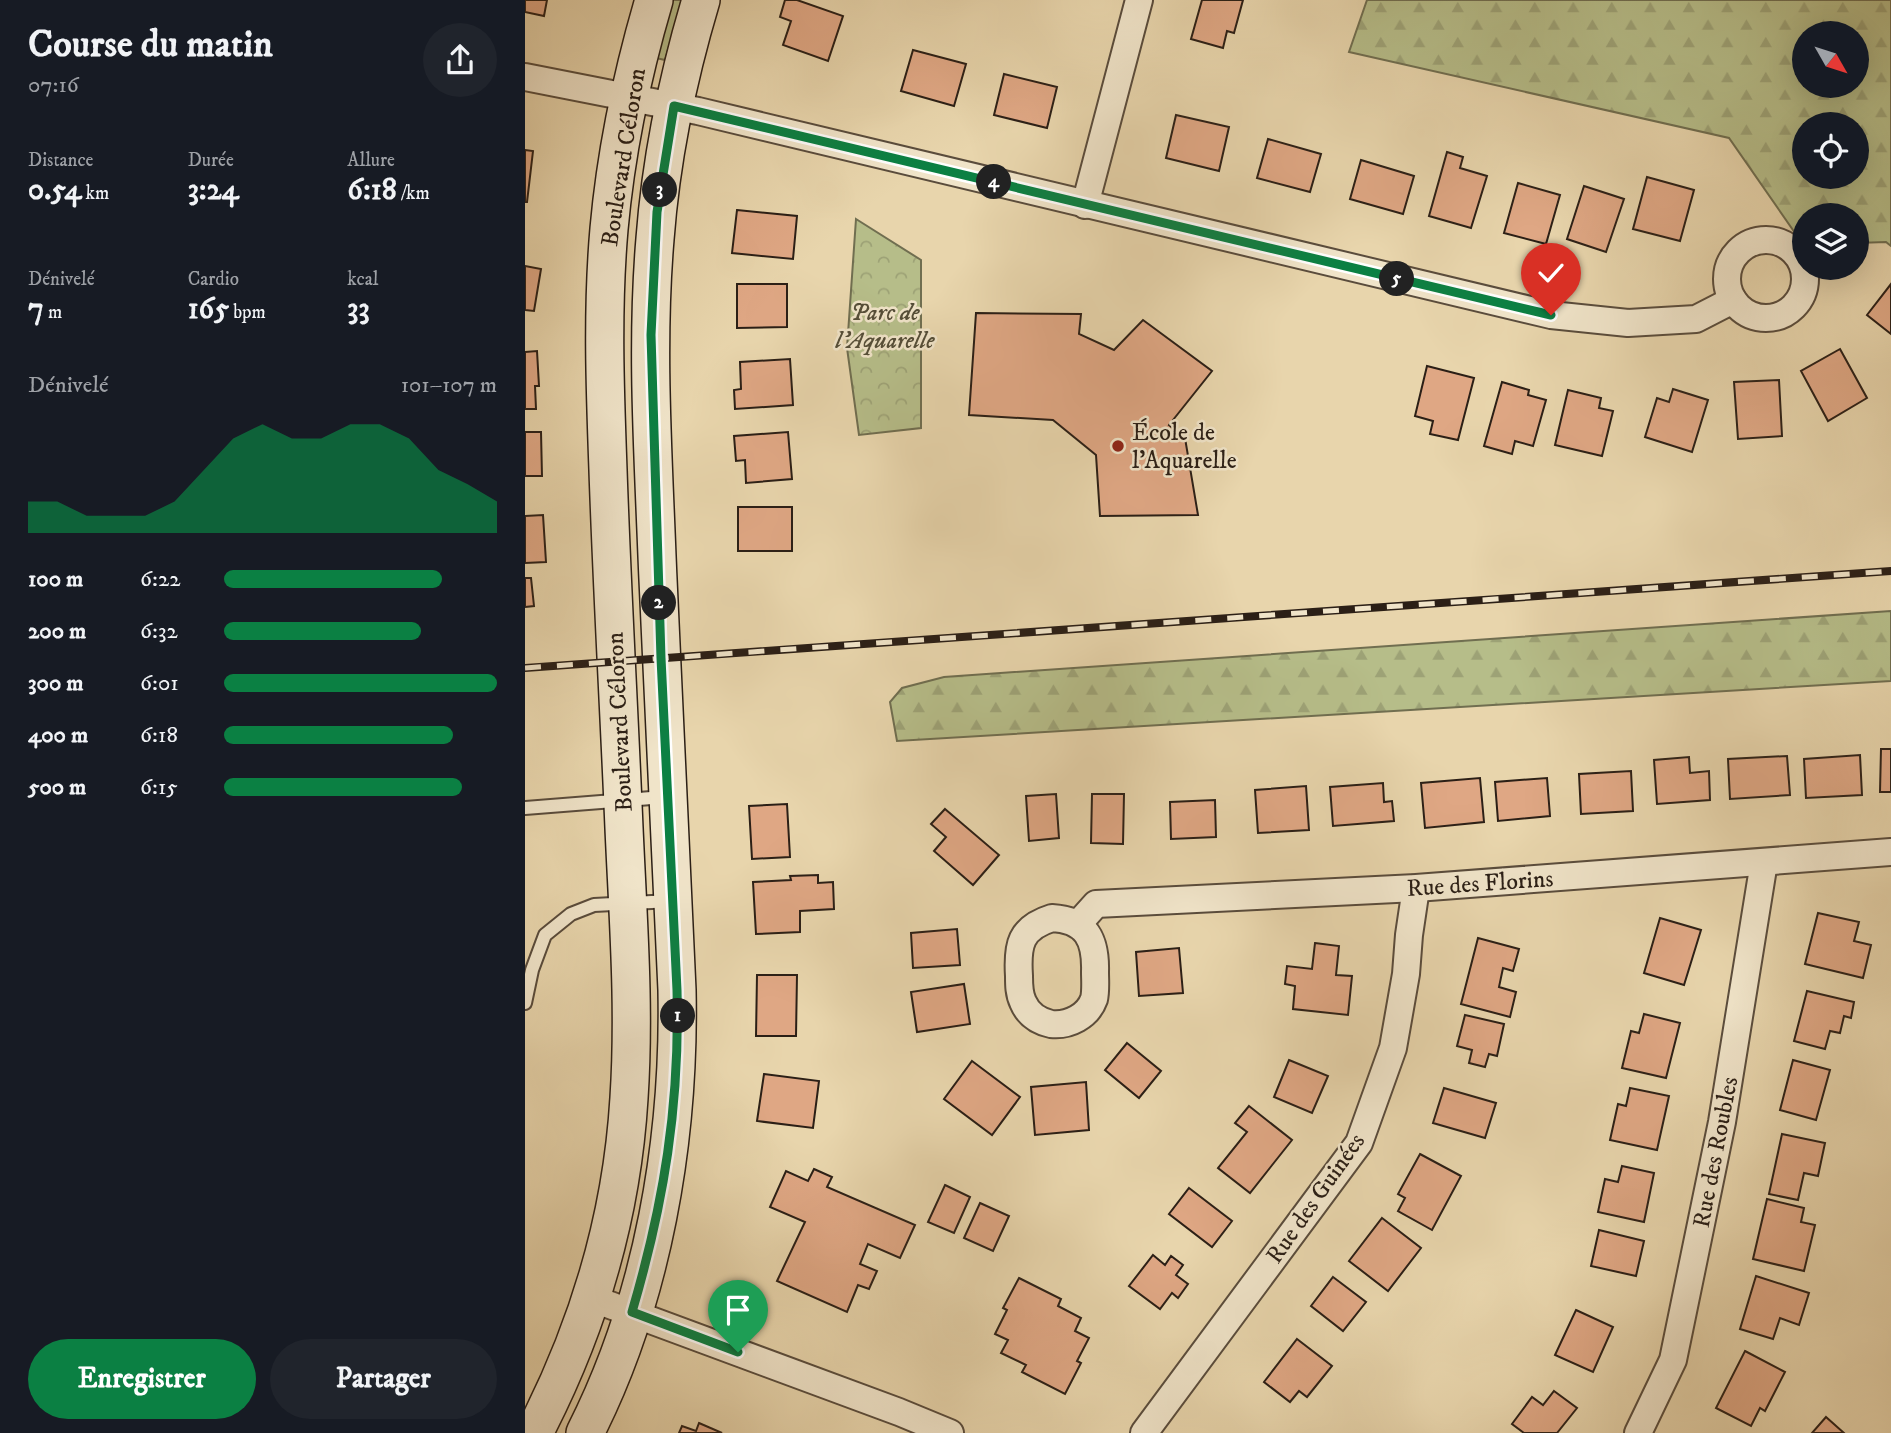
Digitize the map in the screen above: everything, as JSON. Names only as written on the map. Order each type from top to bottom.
[{"type":"street","name":"Boulevard Céloron","points":[[534,1433],[574,1347],[591,1298],[615,1200],[629,1099],[631,1012],[611,557],[604,325],[609,226],[628,97],[654,0]]},
{"type":"street","name":"Boulevard Céloron","points":[[585,1433],[613,1371],[632,1312],[655,1226],[668,1162],[675,1105],[678,1021],[653,448],[651,335],[657,212],[674,106],[701,0]]},
{"type":"street","points":[[1085,205],[1139,0]]},
{"type":"street","points":[[525,77],[674,106],[1551,315],[1628,323],[1696,319],[1733,300]]},
{"type":"street","name":"Rue des Florins","points":[[1078,924],[1096,904],[1416,888],[1891,852]]},
{"type":"street","name":"Rue des Roubles","points":[[1643,1431],[1673,1360],[1722,1122],[1765,862]]},
{"type":"street","name":"Rue des Guinées","points":[[1144,1433],[1359,1143],[1393,1048],[1406,974],[1416,888]]},
{"type":"street","points":[[591,1298],[950,1433]]},
{"type":"lane","points":[[525,808],[668,797]]},
{"type":"lane","points":[[525,1003],[532,970],[545,935],[582,908],[673,901]]},
{"type":"green space","points":[[672,0],[683,0],[665,60],[656,58]]},
{"type":"green space","points":[[1367,0],[1891,0],[1891,246],[1886,242],[1869,243],[1869,203],[1792,203],[1792,229],[1729,138],[1349,52]]},
{"type":"green space","name":"Parc de l'Aquarelle","points":[[856,219],[921,260],[921,428],[859,435],[847,348]]},
{"type":"green space","points":[[1891,611],[1891,681],[897,741],[890,702],[902,688],[944,677]]},
{"type":"building","points":[[525,0],[547,0],[544,16],[525,12]]},
{"type":"building","points":[[785,0],[797,0],[843,16],[828,61],[783,45],[791,21],[780,17]]},
{"type":"building","points":[[1202,0],[1243,0],[1234,33],[1227,31],[1223,48],[1191,39]]},
{"type":"building","points":[[913,50],[966,64],[954,106],[901,91]]},
{"type":"building","points":[[1004,74],[1057,87],[1047,128],[994,115]]},
{"type":"building","points":[[1176,115],[1229,127],[1219,171],[1166,158]]},
{"type":"building","points":[[1268,139],[1321,154],[1310,192],[1257,178]]},
{"type":"building","points":[[525,150],[533,151],[527,202],[525,202]]},
{"type":"building","points":[[1447,152],[1463,157],[1460,168],[1487,176],[1471,228],[1429,216]]},
{"type":"building","points":[[1361,160],[1414,176],[1403,214],[1350,199]]},
{"type":"building","points":[[1647,177],[1694,190],[1680,241],[1633,229]]},
{"type":"building","points":[[1518,183],[1560,195],[1546,244],[1504,233]]},
{"type":"building","points":[[1584,186],[1624,199],[1606,252],[1567,239]]},
{"type":"building","points":[[737,210],[797,216],[793,259],[732,253]]},
{"type":"building","points":[[525,266],[541,269],[534,311],[525,310]]},
{"type":"building","points":[[737,284],[787,284],[787,327],[737,328]]},
{"type":"building","points":[[1891,284],[1891,334],[1867,315]]},
{"type":"building","points":[[976,313],[1081,314],[1079,334],[1114,350],[1143,320],[1212,371],[1169,425],[1185,438],[1198,515],[1100,516],[1096,455],[1053,420],[969,415]]},
{"type":"building","points":[[1840,349],[1867,398],[1828,421],[1801,371]]},
{"type":"building","points":[[537,351],[539,386],[535,386],[536,409],[525,409],[525,352]]},
{"type":"building","points":[[790,359],[793,405],[735,409],[734,390],[741,389],[740,362]]},
{"type":"building","points":[[1427,366],[1474,378],[1458,440],[1430,434],[1433,421],[1415,416]]},
{"type":"building","points":[[1779,380],[1782,436],[1738,439],[1734,382]]},
{"type":"building","points":[[1502,382],[1529,390],[1528,395],[1546,400],[1533,446],[1515,441],[1512,454],[1484,446]]},
{"type":"building","points":[[1673,389],[1708,400],[1692,452],[1645,437],[1657,398],[1669,402]]},
{"type":"building","points":[[1568,390],[1601,398],[1599,408],[1613,411],[1602,456],[1555,445]]},
{"type":"building","points":[[525,432],[541,432],[542,476],[525,476]]},
{"type":"building","points":[[788,432],[792,479],[746,483],[745,460],[736,461],[734,436]]},
{"type":"building","points":[[738,507],[792,507],[792,551],[738,551]]},
{"type":"building","points":[[543,515],[546,562],[525,563],[525,516]]},
{"type":"building","points":[[525,578],[531,578],[534,606],[525,607]]},
{"type":"building","points":[[1881,749],[1891,749],[1891,792],[1880,792]]},
{"type":"building","points":[[1860,755],[1862,795],[1806,798],[1804,759]]},
{"type":"building","points":[[1787,756],[1790,795],[1730,799],[1728,759]]},
{"type":"building","points":[[1689,757],[1690,773],[1709,771],[1710,800],[1657,804],[1654,760]]},
{"type":"building","points":[[1631,771],[1633,811],[1581,814],[1579,774]]},
{"type":"building","points":[[1480,778],[1484,822],[1425,828],[1421,783]]},
{"type":"building","points":[[1547,778],[1550,816],[1498,821],[1495,782]]},
{"type":"building","points":[[1383,783],[1384,802],[1392,801],[1394,821],[1333,826],[1330,787]]},
{"type":"building","points":[[1306,786],[1309,830],[1258,833],[1255,790]]},
{"type":"building","points":[[1056,794],[1059,838],[1029,841],[1026,796]]},
{"type":"building","points":[[1092,794],[1124,794],[1123,844],[1091,843]]},
{"type":"building","points":[[1215,800],[1216,837],[1171,839],[1170,802]]},
{"type":"building","points":[[787,804],[790,857],[752,859],[749,806]]},
{"type":"building","points":[[945,809],[999,855],[973,885],[934,851],[946,837],[931,824]]},
{"type":"building","points":[[818,875],[818,883],[833,882],[834,909],[800,911],[800,932],[756,934],[753,882]]},
{"type":"building","points":[[1818,913],[1859,922],[1854,941],[1871,945],[1863,978],[1805,964]]},
{"type":"building","points":[[1660,918],[1701,930],[1684,985],[1644,973]]},
{"type":"building","points":[[957,929],[960,965],[913,968],[911,933]]},
{"type":"building","points":[[1478,938],[1519,949],[1513,971],[1503,968],[1499,987],[1516,992],[1510,1017],[1461,1004]]},
{"type":"building","points":[[1315,943],[1339,946],[1336,975],[1352,976],[1348,1015],[1293,1009],[1295,986],[1285,984],[1287,966],[1312,969]]},
{"type":"building","points":[[1179,948],[1183,993],[1139,996],[1136,952]]},
{"type":"building","points":[[757,975],[797,975],[796,1036],[756,1036]]},
{"type":"building","points":[[964,984],[970,1024],[917,1032],[911,992]]},
{"type":"building","points":[[1807,991],[1854,1002],[1851,1018],[1844,1016],[1840,1033],[1830,1031],[1825,1049],[1794,1041]]},
{"type":"building","points":[[1644,1014],[1680,1023],[1666,1078],[1622,1068],[1631,1031],[1639,1033]]},
{"type":"building","points":[[1465,1015],[1504,1024],[1497,1056],[1489,1054],[1485,1067],[1469,1063],[1472,1050],[1457,1046]]},
{"type":"building","points":[[1127,1043],[1161,1071],[1139,1098],[1105,1070]]},
{"type":"building","points":[[1289,1060],[1328,1076],[1312,1113],[1274,1097]]},
{"type":"building","points":[[1793,1060],[1830,1070],[1816,1120],[1780,1110]]},
{"type":"building","points":[[972,1061],[1020,1097],[992,1135],[944,1099]]},
{"type":"building","points":[[764,1074],[819,1081],[813,1128],[757,1121]]},
{"type":"building","points":[[1086,1082],[1089,1130],[1035,1135],[1031,1087]]},
{"type":"building","points":[[1444,1088],[1496,1103],[1485,1138],[1433,1123]]},
{"type":"building","points":[[1630,1088],[1669,1096],[1657,1150],[1610,1140],[1618,1104],[1626,1106]]},
{"type":"building","points":[[1249,1106],[1292,1140],[1250,1193],[1218,1168],[1247,1132],[1235,1123]]},
{"type":"building","points":[[1782,1134],[1825,1143],[1818,1176],[1804,1173],[1798,1200],[1769,1194]]},
{"type":"building","points":[[1420,1154],[1461,1176],[1432,1230],[1398,1211],[1405,1198],[1398,1194]]},
{"type":"building","points":[[1622,1166],[1654,1173],[1644,1222],[1598,1212],[1605,1179],[1618,1182]]},
{"type":"building","points":[[814,1169],[832,1177],[827,1187],[915,1225],[900,1258],[868,1244],[860,1264],[877,1271],[869,1289],[858,1285],[847,1312],[777,1281],[805,1222],[770,1207],[786,1171],[808,1181]]},
{"type":"building","points":[[945,1185],[970,1197],[954,1233],[928,1222]]},
{"type":"building","points":[[1189,1188],[1232,1221],[1212,1247],[1169,1214]]},
{"type":"building","points":[[1767,1199],[1804,1208],[1801,1222],[1815,1225],[1804,1271],[1753,1259]]},
{"type":"building","points":[[980,1203],[1009,1216],[993,1251],[964,1238]]},
{"type":"building","points":[[1382,1218],[1421,1248],[1388,1291],[1349,1261]]},
{"type":"building","points":[[1599,1230],[1644,1241],[1636,1276],[1591,1266]]},
{"type":"building","points":[[1153,1255],[1165,1265],[1171,1256],[1183,1265],[1176,1275],[1188,1284],[1178,1298],[1172,1293],[1160,1309],[1129,1286]]},
{"type":"building","points":[[1756,1276],[1809,1293],[1799,1325],[1780,1318],[1773,1339],[1740,1329]]},
{"type":"building","points":[[1333,1277],[1366,1302],[1343,1331],[1311,1306]]},
{"type":"building","points":[[1019,1278],[1061,1299],[1058,1306],[1081,1318],[1075,1331],[1089,1338],[1077,1361],[1081,1363],[1065,1394],[1022,1372],[1026,1365],[1001,1353],[1008,1340],[995,1334],[1007,1310],[1003,1308]]},
{"type":"building","points":[[1576,1310],[1613,1327],[1593,1372],[1555,1355]]},
{"type":"building","points":[[1297,1339],[1332,1366],[1307,1397],[1299,1391],[1290,1402],[1264,1382]]},
{"type":"building","points":[[1745,1351],[1785,1372],[1765,1411],[1760,1408],[1751,1426],[1716,1408]]},
{"type":"building","points":[[1554,1391],[1577,1408],[1557,1433],[1524,1433],[1512,1424],[1532,1397],[1543,1405]]},
{"type":"building","points":[[1826,1417],[1844,1433],[1812,1433]]},
{"type":"building","points":[[699,1423],[722,1433],[679,1433],[682,1426],[696,1431]]},
{"type":"railway","points":[[525,668],[1891,571]]},
{"type":"place","name":"École de l'Aquarelle","points":[[1118,446]]},
{"type":"route","points":[[738,1352],[632,1312],[668,1162],[678,1050],[661,658],[651,335],[657,212],[674,106],[1551,315]]}]
